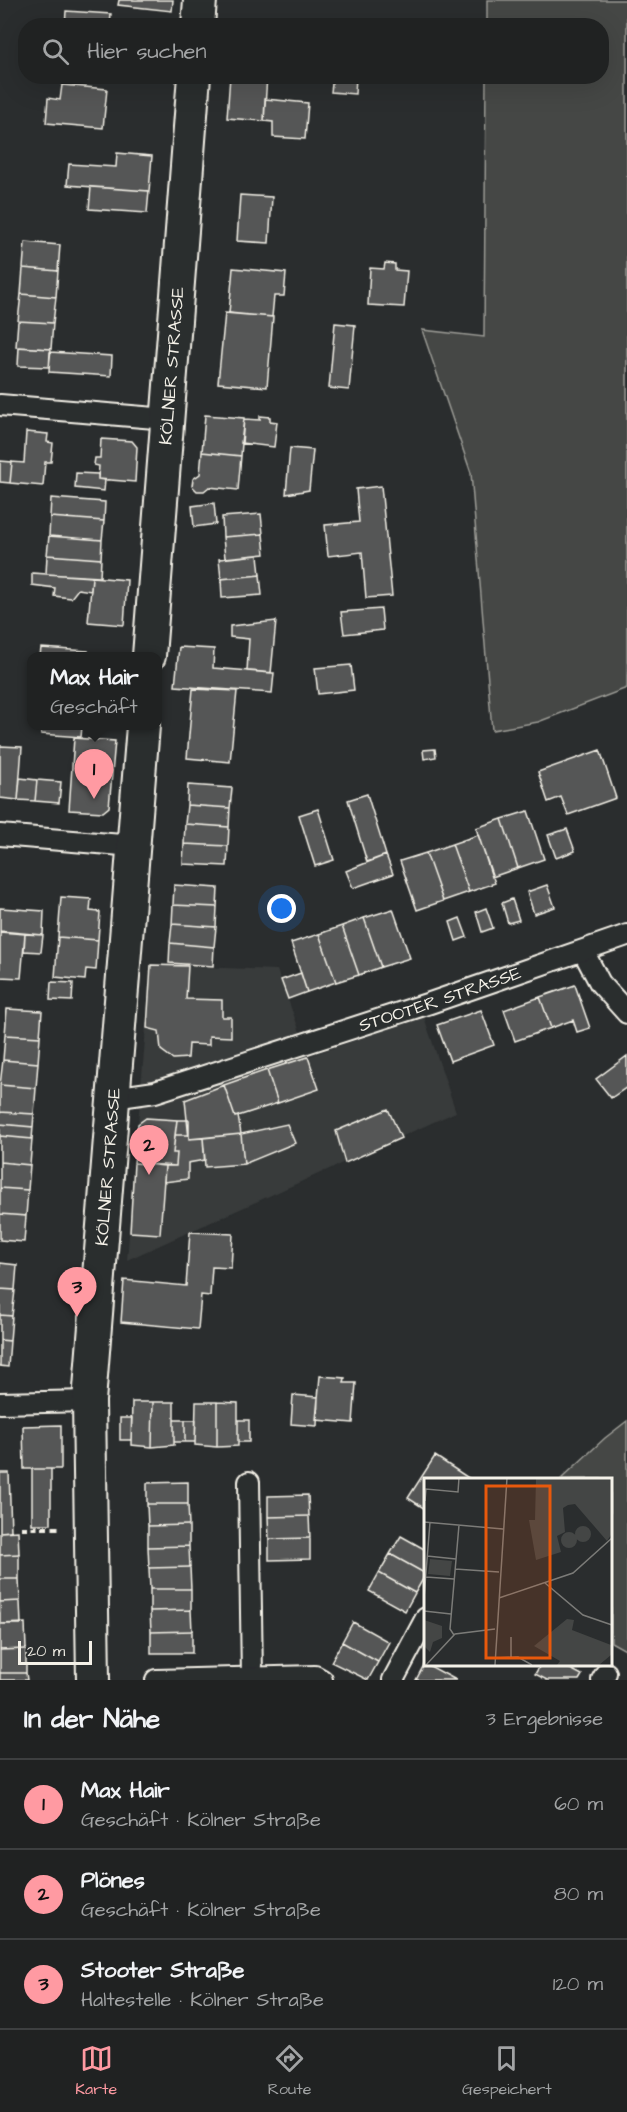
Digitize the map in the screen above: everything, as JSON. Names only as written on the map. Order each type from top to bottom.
[{"type":"main road","points":[[199,18],[200,0]]},
{"type":"main road","name":"KÖLNER STRASSE","points":[[149,652],[193,84]]},
{"type":"main road","name":"KÖLNER STRASSE","points":[[93,1680],[89,1401],[143,730]]},
{"type":"street","points":[[0,405],[167,419]]},
{"type":"street","points":[[0,835],[134,846]]},
{"type":"street","name":"STOOTER STRASSE","points":[[113,1098],[155,1092],[430,1003],[627,935]]},
{"type":"street","points":[[583,951],[600,983],[627,1013]]},
{"type":"street","points":[[0,1403],[89,1401]]},
{"type":"street","points":[[249,1482],[252,1677]]},
{"type":"street","points":[[393,1680],[424,1622]]},
{"type":"street","points":[[156,1680],[315,1676],[322,1680]]},
{"type":"path","points":[[21,1528],[63,1528]]},
{"type":"shaded area","points":[[487,0],[627,0],[627,688],[538,722],[492,730],[471,473],[422,330],[484,337],[486,84],[609,84],[609,18],[487,18]]},
{"type":"shaded area","points":[[151,965],[277,970],[309,1056],[424,1017],[456,1112],[127,1260]]},
{"type":"shaded area","points":[[627,1421],[627,1651],[612,1643],[612,1478],[562,1478]]},
{"type":"building","points":[[119,0],[173,0],[172,11],[118,5]]},
{"type":"building","points":[[66,11],[111,14],[111,18],[66,18]]},
{"type":"building","points":[[229,84],[266,84],[264,121],[227,118]]},
{"type":"building","points":[[332,84],[356,84],[355,94],[331,92]]},
{"type":"building","points":[[62,85],[107,89],[103,128],[46,123],[48,98],[60,100]]},
{"type":"building","points":[[265,99],[308,103],[305,139],[273,137],[273,122],[264,121]]},
{"type":"building","points":[[117,153],[152,156],[149,191],[67,185],[69,164],[116,167]]},
{"type":"building","points":[[91,187],[149,191],[147,213],[89,209]]},
{"type":"building","points":[[240,195],[272,197],[269,243],[237,241]]},
{"type":"building","points":[[25,242],[60,245],[58,271],[23,268]]},
{"type":"building","points":[[385,263],[395,264],[395,270],[407,271],[404,307],[368,305],[370,268],[384,269]]},
{"type":"building","points":[[23,268],[58,271],[56,297],[21,294]]},
{"type":"building","points":[[233,268],[286,273],[284,296],[274,296],[272,317],[229,313]]},
{"type":"building","points":[[21,294],[56,297],[53,323],[18,321]]},
{"type":"building","points":[[225,313],[273,317],[267,387],[218,383]]},
{"type":"building","points":[[18,321],[53,323],[51,349],[16,347]]},
{"type":"building","points":[[335,323],[355,325],[349,390],[329,388]]},
{"type":"building","points":[[19,347],[51,349],[49,367],[18,366]]},
{"type":"building","points":[[50,352],[112,356],[111,376],[49,372]]},
{"type":"building","points":[[205,415],[244,418],[241,456],[202,452]]},
{"type":"building","points":[[260,416],[270,417],[270,421],[277,422],[274,447],[241,443],[244,419],[260,420]]},
{"type":"building","points":[[26,432],[48,434],[47,442],[53,443],[51,462],[45,462],[43,486],[10,483],[12,462],[24,463]]},
{"type":"building","points":[[101,439],[132,441],[137,447],[135,482],[98,479],[99,466],[94,465],[95,458],[100,458]]},
{"type":"building","points":[[290,448],[313,450],[309,490],[286,494]]},
{"type":"building","points":[[202,452],[241,456],[238,490],[209,487],[204,491],[197,491],[192,486],[193,479],[200,474]]},
{"type":"building","points":[[0,461],[12,462],[10,483],[0,482]]},
{"type":"building","points":[[76,473],[98,474],[98,479],[105,480],[104,491],[75,488]]},
{"type":"building","points":[[381,486],[392,596],[366,598],[362,552],[328,556],[325,525],[359,522],[356,489]]},
{"type":"building","points":[[51,498],[105,502],[104,521],[50,517]]},
{"type":"building","points":[[214,503],[216,524],[194,527],[192,506]]},
{"type":"building","points":[[261,514],[263,534],[223,537],[222,517]]},
{"type":"building","points":[[50,517],[104,521],[102,540],[49,536]]},
{"type":"building","points":[[263,534],[265,554],[225,558],[223,537]]},
{"type":"building","points":[[49,536],[102,540],[101,559],[47,555]]},
{"type":"building","points":[[47,555],[101,559],[100,577],[46,574]]},
{"type":"building","points":[[258,555],[260,575],[221,579],[219,559]]},
{"type":"building","points":[[32,573],[92,577],[91,591],[78,589],[71,598],[54,596],[55,588],[32,585]]},
{"type":"building","points":[[260,575],[262,595],[222,598],[221,579]]},
{"type":"building","points":[[92,577],[127,580],[124,625],[88,622]]},
{"type":"building","points":[[381,609],[383,630],[344,634],[341,612]]},
{"type":"building","points":[[276,621],[271,673],[247,671],[249,639],[230,637],[230,626]]},
{"type":"building","points":[[179,647],[214,649],[213,668],[274,673],[272,693],[175,686]]},
{"type":"building","points":[[41,648],[88,651],[88,652],[40,652]]},
{"type":"building","points":[[351,665],[354,690],[318,694],[315,668]]},
{"type":"building","points":[[193,689],[237,691],[230,762],[187,758]]},
{"type":"building","points":[[41,730],[82,730],[81,737],[41,734]]},
{"type":"building","points":[[74,738],[115,741],[109,807],[103,812],[69,810]]},
{"type":"building","points":[[0,746],[22,747],[18,800],[0,798]]},
{"type":"building","points":[[435,749],[436,757],[424,759],[423,750]]},
{"type":"building","points":[[600,750],[616,798],[568,815],[561,797],[548,802],[538,772]]},
{"type":"building","points":[[20,778],[37,780],[35,801],[18,800]]},
{"type":"building","points":[[37,780],[61,782],[59,803],[35,801]]},
{"type":"building","points":[[188,785],[232,788],[230,808],[187,805]]},
{"type":"building","points":[[367,794],[386,855],[367,862],[348,800]]},
{"type":"building","points":[[187,805],[230,808],[229,827],[185,824]]},
{"type":"building","points":[[318,809],[334,860],[315,866],[299,815]]},
{"type":"building","points":[[528,811],[544,859],[518,868],[502,819]]},
{"type":"building","points":[[502,819],[518,868],[492,877],[476,828]]},
{"type":"building","points":[[185,824],[229,827],[228,846],[184,844]]},
{"type":"building","points":[[567,829],[575,851],[556,858],[548,835]]},
{"type":"building","points":[[478,835],[495,883],[469,892],[452,844]]},
{"type":"building","points":[[184,844],[228,846],[227,866],[183,864]]},
{"type":"building","points":[[452,844],[469,892],[443,901],[426,853]]},
{"type":"building","points":[[426,853],[443,901],[417,910],[400,861]]},
{"type":"building","points":[[386,855],[393,874],[353,888],[346,871]]},
{"type":"building","points":[[174,885],[218,888],[217,907],[173,905]]},
{"type":"building","points":[[547,885],[555,907],[534,914],[527,892]]},
{"type":"building","points":[[61,897],[91,899],[90,911],[100,912],[98,940],[58,937]]},
{"type":"building","points":[[512,899],[519,920],[508,923],[502,903]]},
{"type":"building","points":[[173,905],[217,907],[216,927],[172,924]]},
{"type":"building","points":[[0,908],[44,911],[43,935],[0,931]]},
{"type":"building","points":[[486,908],[493,928],[482,932],[476,912]]},
{"type":"building","points":[[393,909],[410,958],[381,967],[364,918]]},
{"type":"building","points":[[364,918],[381,967],[359,975],[342,926]]},
{"type":"building","points":[[460,918],[467,937],[456,941],[450,922]]},
{"type":"building","points":[[172,924],[216,927],[214,947],[170,943]]},
{"type":"building","points":[[342,926],[359,975],[336,982],[319,934]]},
{"type":"building","points":[[0,932],[25,934],[21,978],[0,977]]},
{"type":"building","points":[[25,934],[43,935],[41,952],[24,951]]},
{"type":"building","points":[[319,934],[336,982],[307,992],[291,943]]},
{"type":"building","points":[[58,937],[98,940],[96,970],[86,969],[85,980],[55,977]]},
{"type":"building","points":[[170,943],[214,947],[213,966],[169,963]]},
{"type":"building","points":[[151,965],[188,966],[186,999],[222,1000],[222,1017],[231,1017],[231,1037],[209,1036],[209,1045],[189,1044],[188,1058],[173,1059],[161,1050],[159,1031],[147,1028]]},
{"type":"building","points":[[301,973],[307,992],[288,999],[281,980]]},
{"type":"building","points":[[51,982],[73,983],[72,1001],[50,1000]]},
{"type":"building","points":[[575,985],[590,1028],[577,1032],[573,1020],[551,1028],[540,997]]},
{"type":"building","points":[[540,997],[551,1028],[515,1041],[504,1010]]},
{"type":"building","points":[[7,1009],[42,1011],[40,1037],[5,1035]]},
{"type":"building","points":[[481,1010],[494,1045],[450,1061],[437,1025]]},
{"type":"building","points":[[5,1035],[40,1037],[38,1063],[3,1060]]},
{"type":"building","points":[[627,1056],[627,1087],[611,1098],[596,1079]]},
{"type":"building","points":[[308,1057],[319,1089],[278,1103],[267,1070]]},
{"type":"building","points":[[3,1060],[38,1063],[36,1088],[0,1085]]},
{"type":"building","points":[[267,1070],[278,1103],[235,1117],[224,1085]]},
{"type":"building","points":[[0,1085],[36,1088],[34,1114],[0,1112]]},
{"type":"building","points":[[224,1085],[235,1117],[238,1116],[241,1134],[189,1139],[185,1100]]},
{"type":"building","points":[[388,1109],[401,1138],[345,1163],[336,1131]]},
{"type":"building","points":[[0,1112],[34,1114],[33,1127],[0,1124]]},
{"type":"building","points":[[146,1118],[177,1120],[173,1153],[177,1153],[176,1166],[134,1163],[138,1124]]},
{"type":"building","points":[[177,1120],[189,1120],[189,1135],[175,1135]]},
{"type":"building","points":[[0,1124],[33,1127],[32,1139],[0,1136]]},
{"type":"building","points":[[287,1124],[295,1143],[244,1164],[241,1134]]},
{"type":"building","points":[[241,1134],[244,1164],[205,1167],[203,1138]]},
{"type":"building","points":[[175,1135],[189,1135],[189,1139],[203,1138],[205,1160],[188,1163],[188,1179],[164,1182],[165,1166],[176,1166],[177,1153],[173,1153]]},
{"type":"building","points":[[0,1136],[32,1139],[30,1165],[0,1162]]},
{"type":"building","points":[[0,1162],[30,1165],[28,1190],[0,1188]]},
{"type":"building","points":[[134,1163],[165,1166],[160,1234],[130,1232]]},
{"type":"building","points":[[0,1188],[28,1190],[26,1216],[0,1214]]},
{"type":"building","points":[[0,1214],[26,1216],[24,1242],[0,1240]]},
{"type":"building","points":[[190,1232],[233,1234],[231,1268],[212,1267],[210,1296],[201,1295],[198,1329],[121,1322],[124,1280],[186,1286]]},
{"type":"building","points":[[0,1263],[17,1265],[15,1290],[0,1289]]},
{"type":"building","points":[[0,1289],[15,1290],[12,1316],[0,1315]]},
{"type":"building","points":[[0,1315],[12,1316],[10,1341],[0,1340]]},
{"type":"building","points":[[0,1340],[10,1341],[8,1367],[0,1366]]},
{"type":"building","points":[[320,1376],[345,1378],[344,1383],[356,1383],[353,1423],[316,1420]]},
{"type":"building","points":[[293,1395],[318,1397],[317,1426],[291,1424]]},
{"type":"building","points":[[132,1402],[153,1402],[152,1447],[131,1445]]},
{"type":"building","points":[[153,1402],[174,1402],[174,1445],[152,1447]]},
{"type":"building","points":[[196,1402],[217,1402],[217,1447],[195,1445]]},
{"type":"building","points":[[217,1402],[238,1403],[238,1446],[217,1447]]},
{"type":"building","points":[[120,1418],[132,1418],[131,1440],[120,1440]]},
{"type":"building","points":[[174,1420],[185,1420],[185,1442],[174,1442]]},
{"type":"building","points":[[185,1420],[196,1420],[195,1442],[185,1442]]},
{"type":"building","points":[[238,1420],[249,1420],[249,1442],[238,1442]]},
{"type":"building","points":[[61,1425],[61,1469],[24,1469],[23,1426]]},
{"type":"building","points":[[435,1456],[468,1478],[424,1478],[424,1508],[408,1498]]},
{"type":"building","points":[[32,1469],[51,1469],[51,1524],[32,1524]]},
{"type":"building","points":[[0,1473],[9,1473],[11,1531],[0,1532]]},
{"type":"building","points":[[188,1482],[188,1504],[147,1504],[147,1483]]},
{"type":"building","points":[[308,1495],[309,1516],[268,1517],[268,1496]]},
{"type":"building","points":[[147,1504],[188,1504],[189,1525],[148,1526]]},
{"type":"building","points":[[309,1516],[310,1538],[269,1539],[268,1517]]},
{"type":"building","points":[[189,1525],[189,1546],[148,1547],[148,1526]]},
{"type":"building","points":[[18,1531],[19,1554],[0,1555],[0,1532]]},
{"type":"building","points":[[401,1536],[424,1549],[424,1573],[390,1554]]},
{"type":"building","points":[[310,1538],[310,1559],[269,1560],[269,1539]]},
{"type":"building","points":[[189,1546],[190,1567],[149,1568],[148,1547]]},
{"type":"building","points":[[19,1554],[19,1579],[0,1579],[0,1555]]},
{"type":"building","points":[[390,1554],[424,1573],[424,1577],[415,1593],[379,1573]]},
{"type":"building","points":[[190,1567],[191,1589],[150,1589],[149,1568]]},
{"type":"building","points":[[379,1573],[415,1593],[405,1611],[369,1591]]},
{"type":"building","points":[[0,1579],[19,1579],[20,1601],[0,1602]]},
{"type":"building","points":[[150,1589],[191,1589],[191,1610],[150,1611]]},
{"type":"building","points":[[20,1601],[21,1624],[0,1624],[0,1602]]},
{"type":"building","points":[[191,1610],[192,1631],[151,1632],[150,1611]]},
{"type":"building","points":[[353,1622],[389,1642],[378,1662],[342,1642]]},
{"type":"building","points":[[25,1623],[26,1649],[0,1650],[0,1624]]},
{"type":"building","points":[[192,1631],[192,1653],[151,1653],[151,1632]]},
{"type":"building","points":[[342,1642],[378,1662],[368,1680],[331,1662]]},
{"type":"building","points":[[26,1649],[26,1673],[0,1673],[0,1650]]},
{"type":"building","points":[[424,1665],[456,1680],[416,1680]]},
{"type":"building","points":[[540,1665],[563,1665],[582,1675],[579,1680],[547,1680],[535,1674]]},
{"type":"building","points":[[0,1673],[26,1673],[27,1680],[0,1680]]},
{"type":"place","name":"Max Hair","points":[[94,799]]},
{"type":"place","name":"Plönes","points":[[149,1175]]},
{"type":"place","name":"Stooter Straße","points":[[77,1317]]}]
